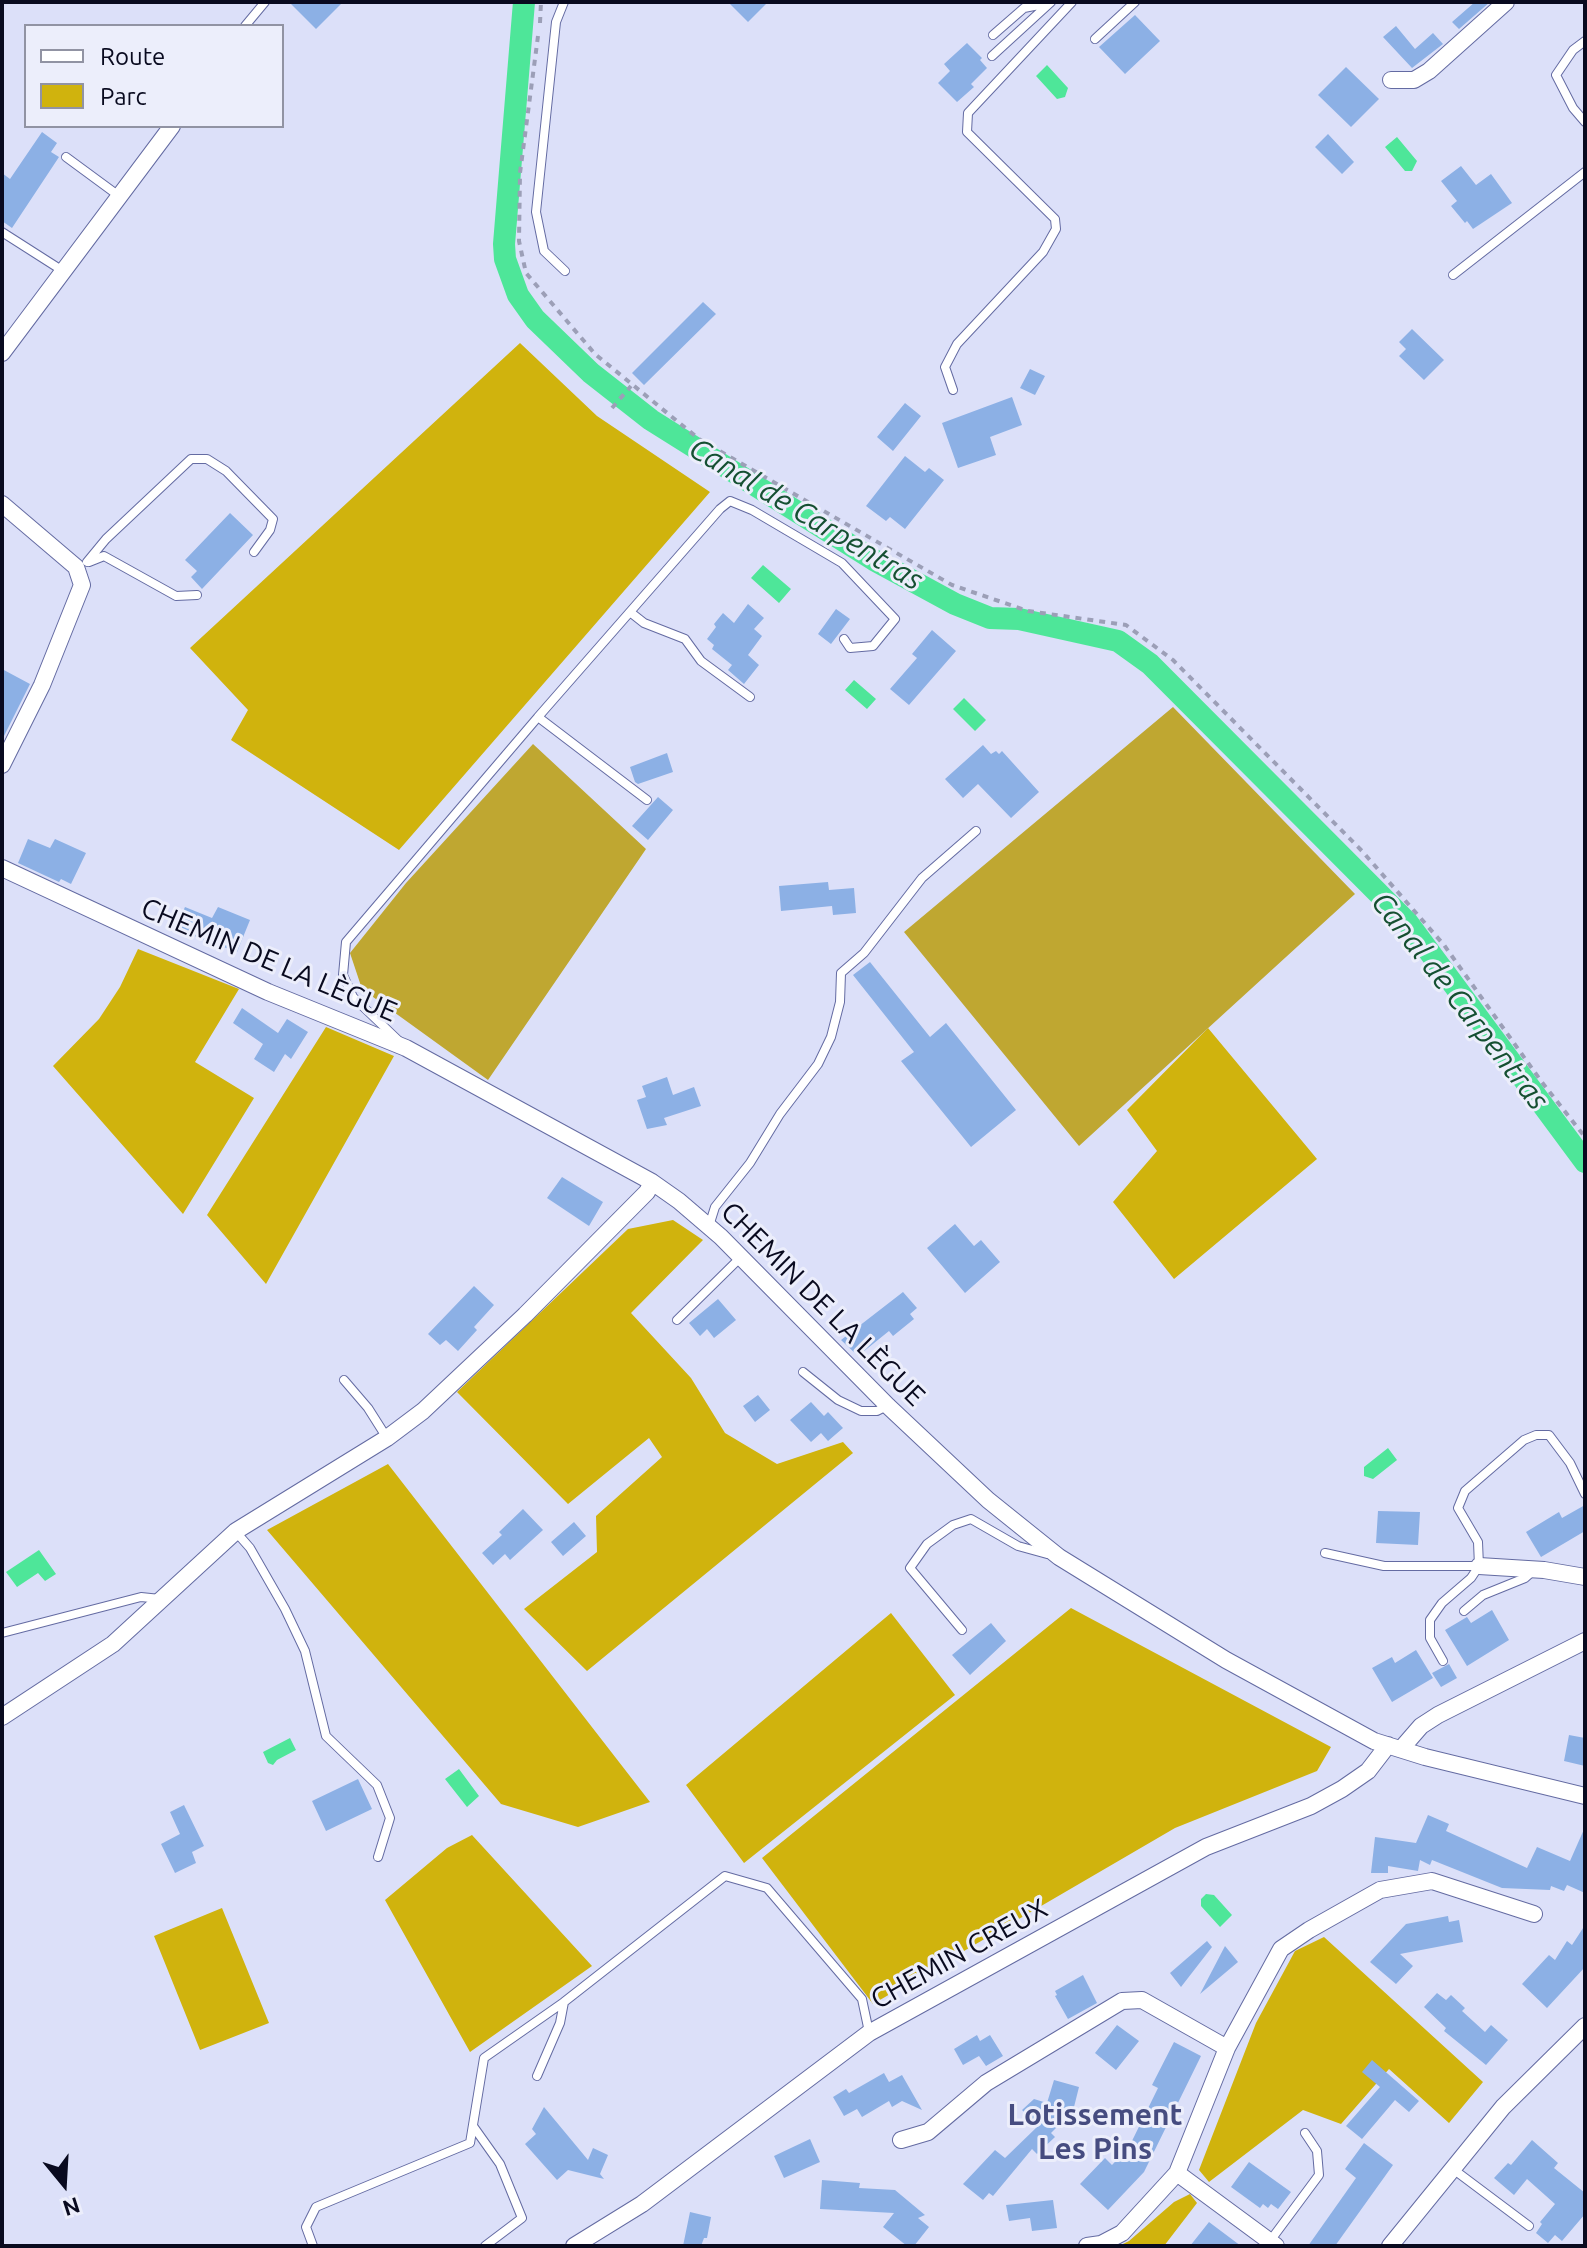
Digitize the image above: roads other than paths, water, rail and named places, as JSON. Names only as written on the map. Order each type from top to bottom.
[{"type":"street","points":[[1391,80],[1414,80],[1429,71],[1506,2]]},
{"type":"street","points":[[2,353],[170,128]]},
{"type":"street","points":[[2,504],[82,564],[82,585],[42,685],[2,765]]},
{"type":"street","name":"CHEMIN DE LA LÈGUE","points":[[2,868],[268,992],[406,1048],[652,1182],[741,1257],[888,1406],[988,1500],[1059,1557],[1226,1660],[1374,1741],[1585,1796]]},
{"type":"street","points":[[2,1717],[113,1644],[236,1531],[387,1438],[423,1411],[525,1315],[647,1192],[652,1182]]},
{"type":"street","points":[[1479,1566],[1534,1569],[1585,1577]]},
{"type":"street","name":"CHEMIN CREUX","points":[[574,2246],[642,2204],[869,2033],[1206,1847],[1311,1806],[1368,1771],[1394,1747],[1438,1715],[1585,1641]]},
{"type":"street","points":[[1087,2246],[1101,2244],[1122,2233],[1177,2173],[1227,2048],[1281,1949],[1380,1890],[1432,1881],[1534,1914]]},
{"type":"street","points":[[901,2140],[928,2132],[986,2083],[1122,2001],[1142,2000],[1227,2048]]},
{"type":"street","points":[[1390,2246],[1503,2107],[1585,2026]]},
{"type":"street","points":[[1177,2173],[1271,2244]]},
{"type":"lane","points":[[247,24],[265,2]]},
{"type":"lane","points":[[564,2],[556,22],[536,212],[544,251],[565,271]]},
{"type":"lane","points":[[953,390],[945,367],[957,344],[1043,252],[1056,229],[1055,219],[967,132],[968,113],[1072,2]]},
{"type":"lane","points":[[1095,39],[1135,2]]},
{"type":"lane","points":[[993,35],[1024,8],[1051,3]]},
{"type":"lane","points":[[992,56],[1051,3]]},
{"type":"lane","points":[[1585,41],[1573,50],[1556,75],[1573,108],[1585,122]]},
{"type":"lane","points":[[66,157],[119,196]]},
{"type":"lane","points":[[1453,275],[1585,172]]},
{"type":"lane","points":[[2,232],[63,271]]},
{"type":"lane","points":[[82,564],[191,459],[207,459],[226,471],[273,519],[270,530],[254,552]]},
{"type":"lane","points":[[406,1048],[353,997],[343,975],[346,942],[720,509],[730,501],[752,510],[842,563],[895,619],[873,646],[850,648],[844,639]]},
{"type":"lane","points":[[82,564],[104,556],[176,596],[197,595]]},
{"type":"lane","points":[[630,612],[644,623],[685,639],[701,661],[750,697]]},
{"type":"lane","points":[[538,717],[647,800]]},
{"type":"lane","points":[[709,1227],[715,1207],[750,1163],[780,1114],[818,1064],[831,1037],[840,1002],[841,973],[864,953],[922,878],[976,831]]},
{"type":"lane","points":[[677,1320],[741,1257]]},
{"type":"lane","points":[[803,1372],[838,1400],[861,1411],[877,1411],[888,1406]]},
{"type":"lane","points":[[344,1380],[368,1408],[387,1438]]},
{"type":"lane","points":[[1443,1661],[1430,1638],[1430,1620],[1442,1603],[1471,1578],[1479,1566],[1478,1542],[1458,1508],[1465,1491],[1524,1440],[1536,1435],[1549,1435],[1570,1463],[1585,1494]]},
{"type":"lane","points":[[962,1630],[910,1568],[927,1544],[953,1525],[971,1519],[1018,1546],[1059,1557]]},
{"type":"lane","points":[[236,1531],[250,1548],[305,1651],[326,1736],[377,1785],[390,1818],[378,1857]]},
{"type":"lane","points":[[1325,1553],[1384,1566],[1479,1566]]},
{"type":"lane","points":[[1464,1611],[1483,1595],[1525,1578],[1534,1569]]},
{"type":"lane","points":[[2,1633],[141,1597],[162,1599]]},
{"type":"lane","points":[[313,2246],[306,2227],[316,2207],[470,2143],[484,2058],[564,2002],[725,1876],[767,1888],[862,1999],[869,2033]]},
{"type":"lane","points":[[537,2076],[560,2023],[564,2002]]},
{"type":"lane","points":[[472,2124],[500,2164],[522,2218],[485,2246]]},
{"type":"lane","points":[[1271,2244],[1319,2175],[1317,2151],[1305,2133]]},
{"type":"lane","points":[[1452,2168],[1529,2226]]},
{"type":"waterway","name":"Canal de Carpentras","points":[[524,2],[504,244],[505,259],[518,295],[535,319],[591,373],[651,420],[874,560],[955,604],[990,618],[1019,619],[1118,641],[1150,664],[1408,923],[1585,1162]]},
{"type":"district","name":"Lotissement Les Pins","points":[[1095,2132]]}]
